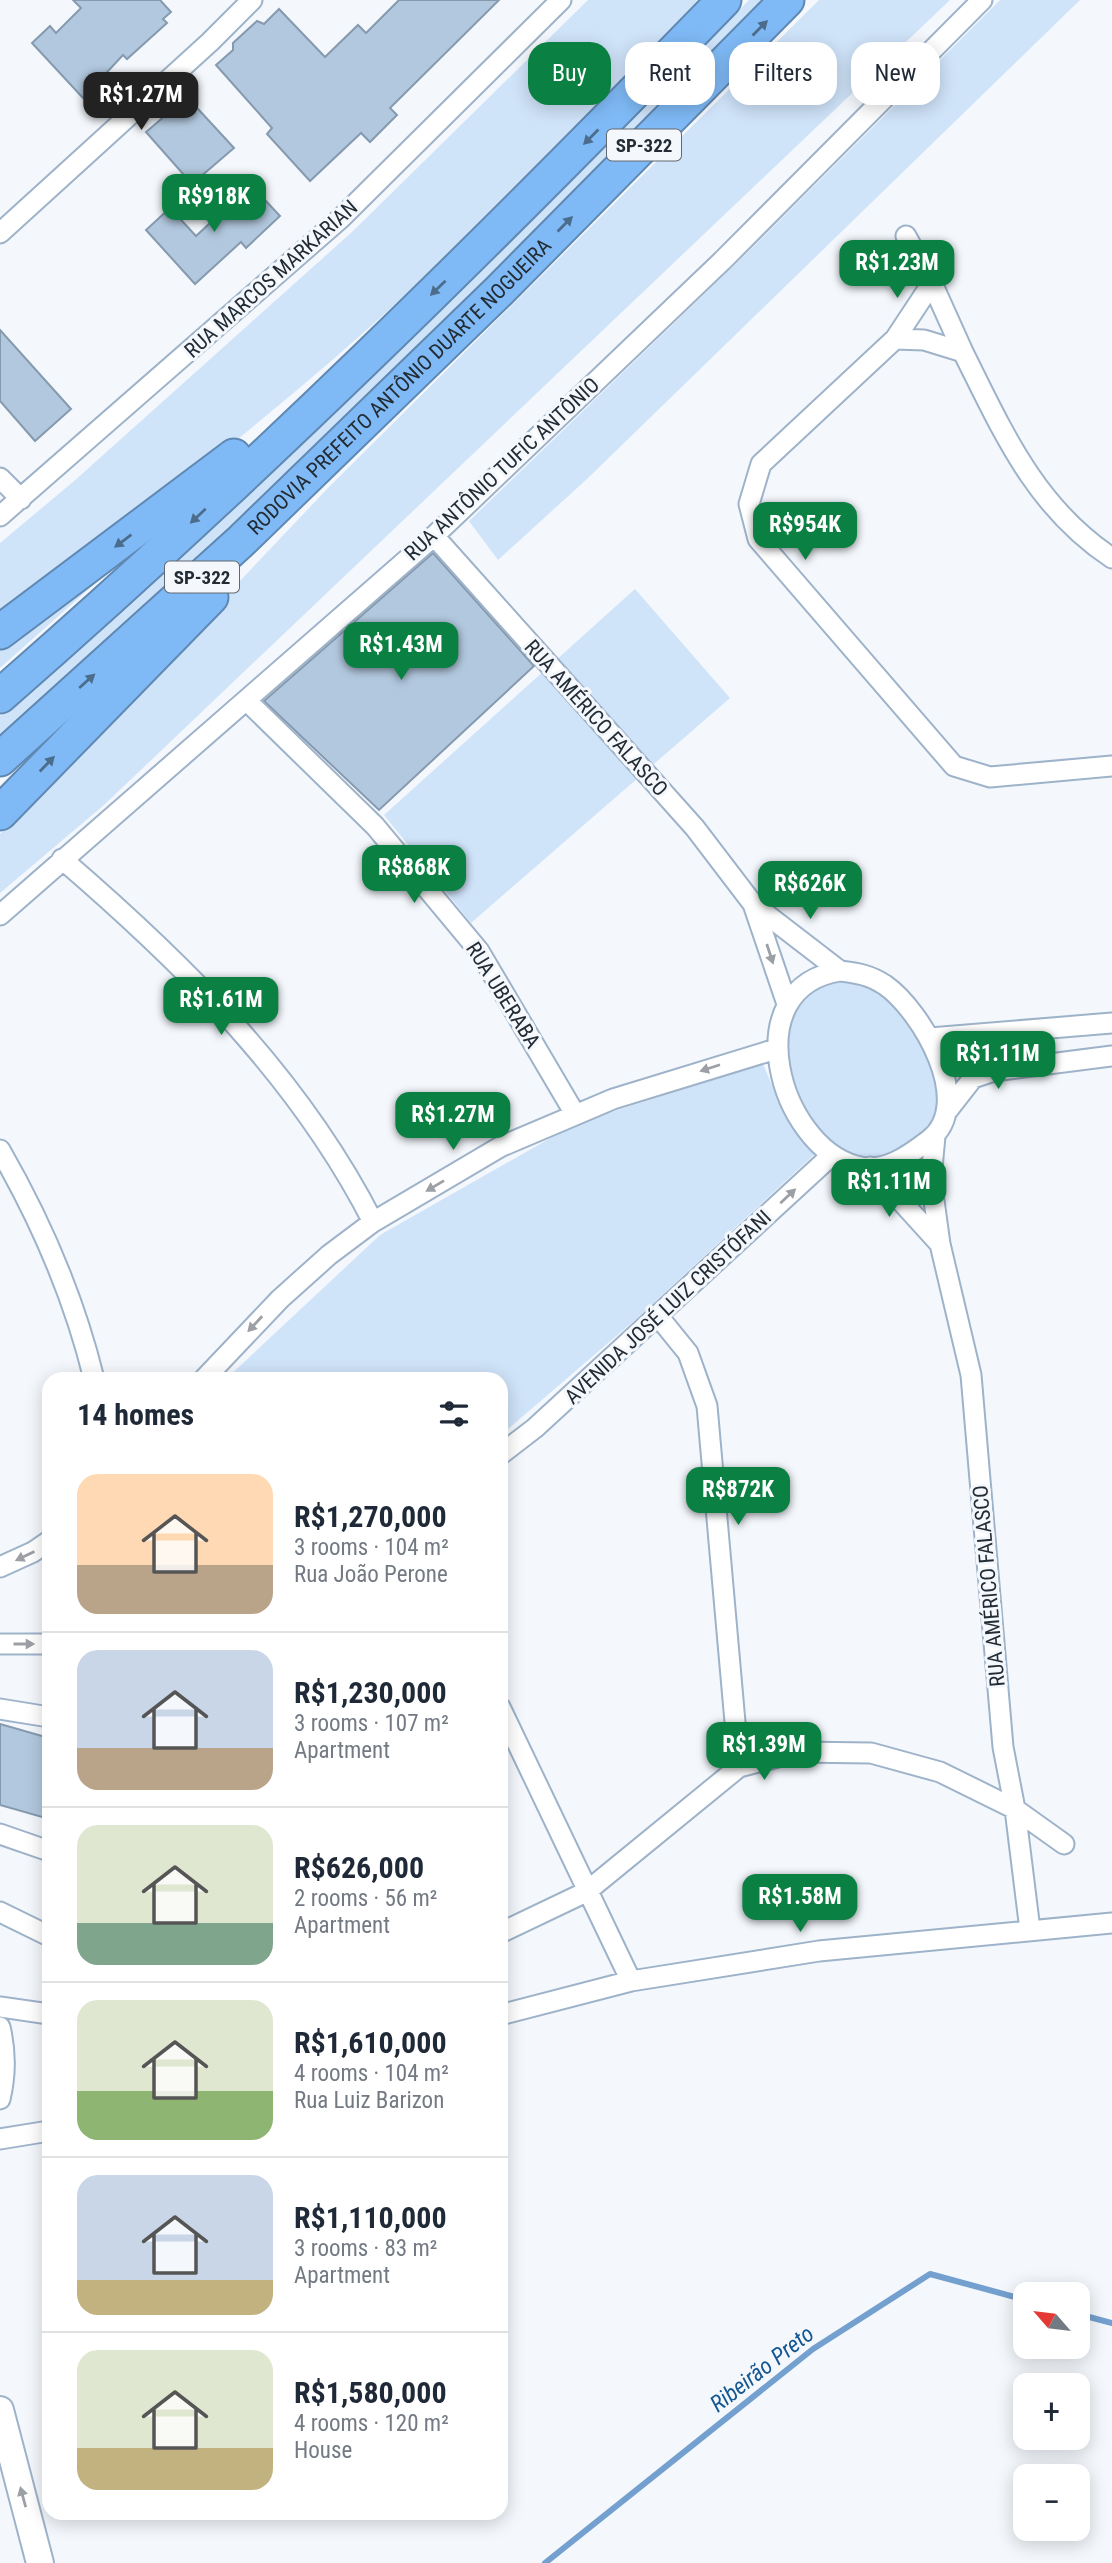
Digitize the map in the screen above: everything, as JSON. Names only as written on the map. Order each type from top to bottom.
[{"type":"highway","name":"SP-322","points":[[0,696],[160,552],[372,351],[596,132],[724,0]]},
{"type":"highway","name":"RODOVIA PREFEITO ANTÔNIO DUARTE NOGUEIRA","points":[[0,759],[240,542],[500,290],[787,0]]},
{"type":"highway","points":[[0,632],[372,351]]},
{"type":"highway","points":[[0,813],[246,560],[399,388]]},
{"type":"main road","points":[[0,2410],[40,2563]]},
{"type":"street","points":[[0,233],[211,42],[252,0]]},
{"type":"street","name":"RUA MARCOS MARKARIAN","points":[[0,516],[341,218],[561,0]]},
{"type":"street","name":"RUA ANTÔNIO TUFIC ANTÔNIO","points":[[0,915],[433,536],[722,261],[982,0]]},
{"type":"street","points":[[906,236],[932,283],[1005,436],[1039,492],[1085,540],[1112,558]]},
{"type":"street","points":[[932,283],[895,339],[761,464],[749,504],[758,539],[954,766],[990,777],[1112,766]]},
{"type":"street","points":[[895,339],[924,340],[963,352]]},
{"type":"street","points":[[0,478],[21,499]]},
{"type":"street","name":"RUA AMÉRICO FALASCO","points":[[433,536],[695,828],[753,904],[840,971]]},
{"type":"street","name":"RUA UBERABA","points":[[247,701],[375,826],[479,951],[575,1114]]},
{"type":"street","points":[[62,859],[149,935],[237,1024],[306,1112],[352,1181],[373,1222]]},
{"type":"street","name":"RUA AMÉRICO FALASCO","points":[[753,904],[787,1004]]},
{"type":"street","points":[[948,1110],[944,1073],[930,1038],[914,1012],[887,986],[868,975],[840,971],[823,973],[804,984],[787,1004],[778,1026],[776,1049],[782,1079],[792,1103],[810,1132],[832,1155],[857,1166],[870,1167],[901,1161],[935,1136],[948,1110],[973,1078],[993,1071],[1112,1056]]},
{"type":"street","points":[[930,1038],[1112,1023]]},
{"type":"street","points":[[211,1372],[280,1299],[373,1222],[500,1147],[613,1099],[776,1049]]},
{"type":"street","name":"RUA AMÉRICO FALASCO","points":[[935,1136],[931,1179],[940,1244],[971,1375],[1003,1747],[1015,1809],[1030,1930]]},
{"type":"street","points":[[0,1150],[31,1204],[65,1279],[92,1372]]},
{"type":"street","name":"AVENIDA JOSÉ LUIZ CRISTÓFANI","points":[[508,1449],[535,1428],[832,1155]]},
{"type":"street","name":"RUA AMÉRICO FALASCO","points":[[870,1167],[940,1244]]},
{"type":"street","points":[[658,1316],[688,1353],[707,1406],[739,1767]]},
{"type":"street","points":[[0,1567],[42,1546]]},
{"type":"street","points":[[0,1644],[42,1644]]},
{"type":"street","points":[[0,1709],[42,1716]]},
{"type":"street","points":[[508,1724],[586,1892],[631,1981]]},
{"type":"street","points":[[508,1929],[586,1892],[739,1767],[797,1752],[871,1753],[940,1772],[1015,1809],[1064,1844]]},
{"type":"street","points":[[0,1834],[42,1849]]},
{"type":"street","points":[[0,1912],[42,1933]]},
{"type":"street","points":[[508,2013],[631,1981],[819,1951],[1112,1923]]},
{"type":"street","points":[[0,2007],[42,2013]]},
{"type":"street","points":[[0,2027],[5,2049],[5,2077],[0,2099]]},
{"type":"street","points":[[0,2139],[42,2132]]},
{"type":"shaded area","points":[[588,0],[698,0],[658,42],[625,42],[625,76],[611,91],[611,42],[545,42]]},
{"type":"shaded area","points":[[749,0],[771,0],[715,56],[715,42],[707,42]]},
{"type":"shaded area","points":[[819,0],[950,0],[906,42],[851,42],[851,94],[104,805],[0,893],[0,834],[329,487],[729,89],[729,105],[837,105],[837,42],[777,42]]},
{"type":"shaded area","points":[[1000,0],[1080,0],[588,478],[498,560],[469,521],[752,248],[895,105],[940,105],[940,60]]},
{"type":"shaded area","points":[[528,59],[528,105],[597,105],[415,286],[315,375],[212,460],[0,621],[0,543],[73,482],[352,232]]},
{"type":"shaded area","points":[[644,105],[666,105],[388,383],[0,742],[0,716],[193,543],[381,365]]},
{"type":"shaded area","points":[[95,575],[99,580],[0,668],[0,644]]},
{"type":"shaded area","points":[[635,589],[730,698],[471,923],[384,815]]},
{"type":"shaded area","points":[[823,979],[866,980],[905,1016],[927,1045],[942,1109],[931,1131],[899,1157],[867,1162],[837,1150],[797,1100],[781,1050],[795,1005]]},
{"type":"shaded area","points":[[763,1064],[785,1116],[815,1154],[636,1319],[508,1429],[508,1372],[233,1372],[380,1235],[577,1123]]},
{"type":"building","points":[[73,0],[160,0],[171,12],[163,19],[167,23],[127,59],[123,55],[83,98],[32,43],[50,26],[56,33],[81,8]]},
{"type":"building","points":[[399,0],[499,0],[390,108],[397,115],[370,142],[361,133],[310,181],[267,134],[272,128],[216,65],[233,50],[233,43],[257,21],[264,24],[279,9],[325,57],[358,25],[366,33]]},
{"type":"building","points":[[187,97],[234,148],[192,184],[146,132]]},
{"type":"building","points":[[251,185],[280,216],[246,248],[241,242],[195,284],[146,230],[170,208],[196,236]]},
{"type":"building","points":[[0,330],[71,409],[35,441],[0,401]]},
{"type":"building","points":[[433,553],[534,666],[379,810],[264,701]]},
{"type":"building","points":[[0,1724],[42,1736],[42,1817],[0,1805]]},
{"type":"waterway","name":"Ribeirão Preto","points":[[545,2563],[813,2349],[930,2274],[1013,2296]]},
{"type":"waterway","name":"Ribeirão Preto","points":[[1090,2317],[1112,2323]]}]
